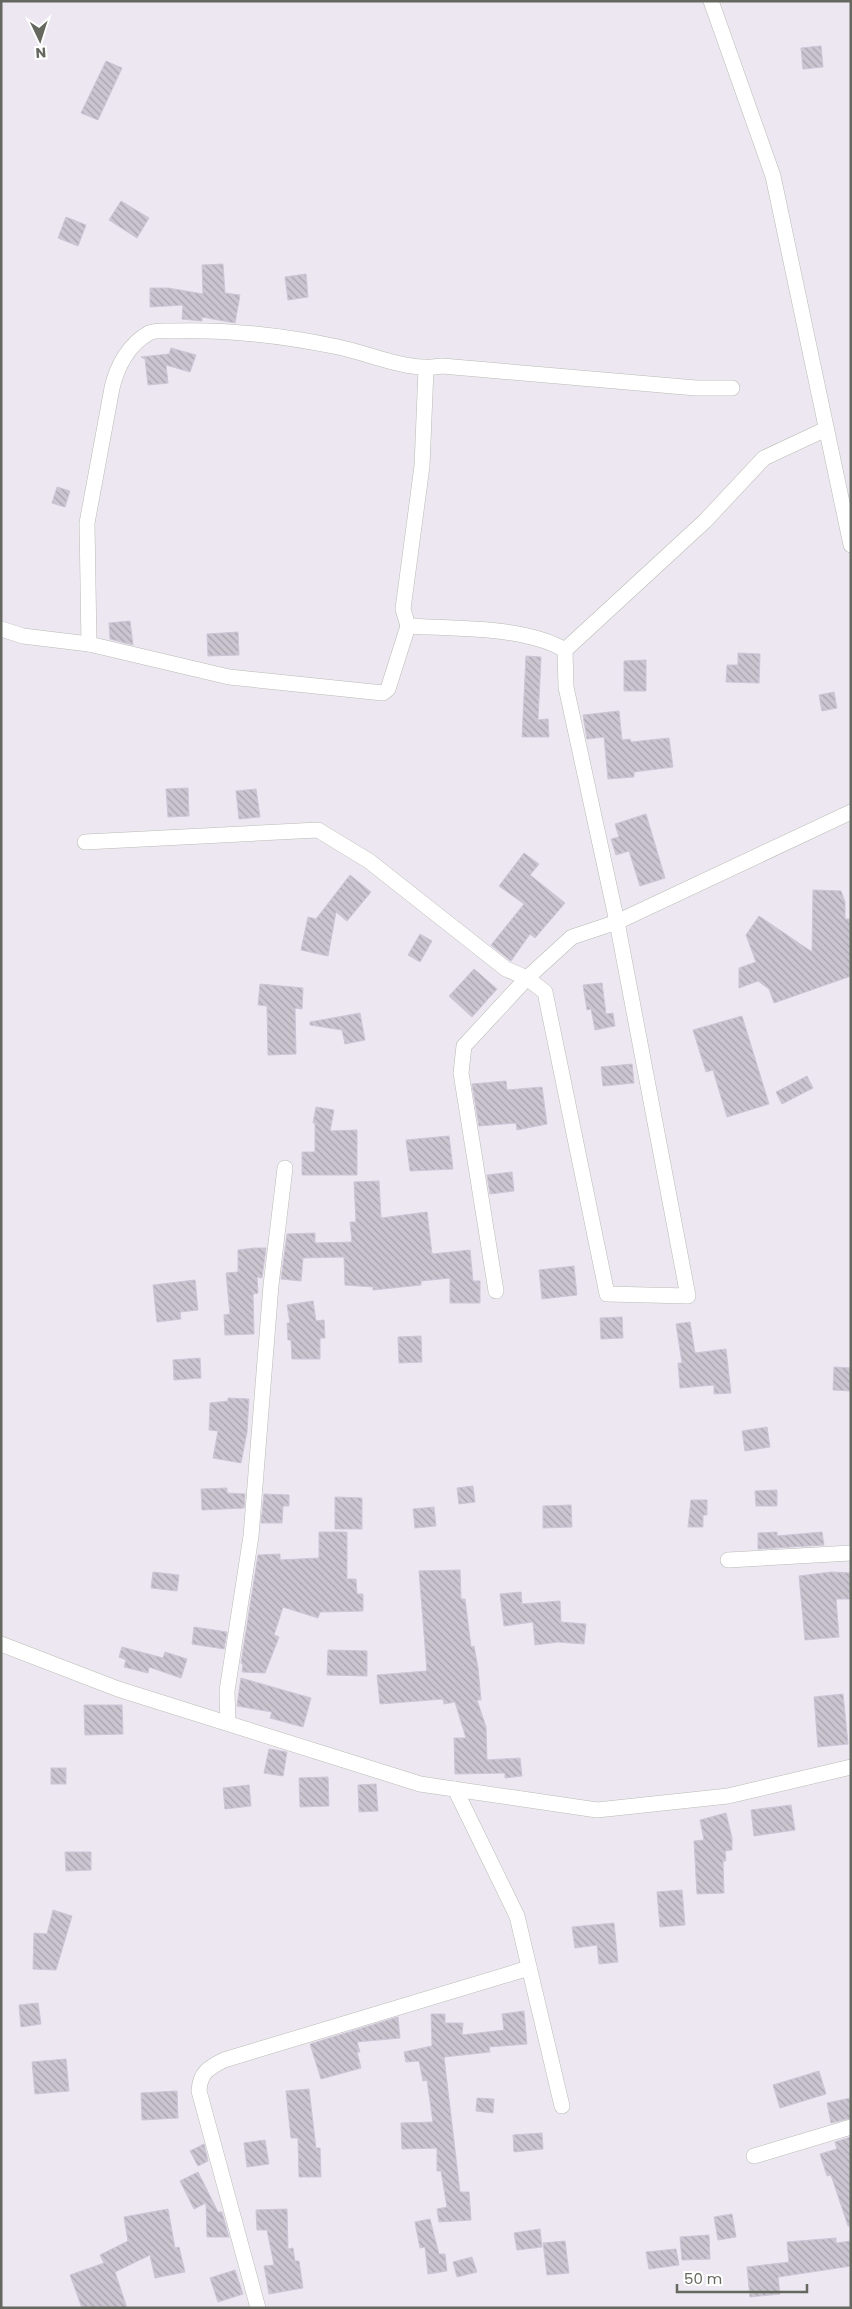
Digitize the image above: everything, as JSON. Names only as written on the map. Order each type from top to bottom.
[{"type":"street","points":[[711,1],[773,176],[851,545]]},
{"type":"street","points":[[90,644],[87,523],[116,371],[132,346],[151,332],[203,330],[337,347],[426,369],[442,366],[696,388],[732,388]]},
{"type":"street","points":[[1,629],[23,636],[90,644],[228,677],[382,693],[388,689],[408,626],[403,609],[422,466],[426,369]]},
{"type":"street","points":[[85,842],[318,830],[369,861],[506,969],[527,978],[545,992],[607,1294],[688,1296],[618,922],[566,687],[565,650],[705,521],[764,458],[826,429]]},
{"type":"street","points":[[408,626],[514,633],[551,641],[565,650]]},
{"type":"street","points":[[496,1291],[461,1073],[464,1046],[527,978],[572,937],[618,922],[851,812]]},
{"type":"street","points":[[228,1723],[227,1691],[251,1536],[270,1285],[285,1168]]},
{"type":"street","points":[[728,1560],[851,1553]]},
{"type":"street","points":[[1,1644],[118,1689],[420,1784],[597,1810],[728,1796],[851,1767]]},
{"type":"street","points":[[455,1789],[517,1916],[562,2106]]},
{"type":"street","points":[[258,2308],[199,2091],[200,2079],[207,2068],[224,2060],[529,1968]]},
{"type":"street","points":[[754,2156],[851,2127]]},
{"type":"building","points":[[821,46],[823,67],[803,69],[801,48]]},
{"type":"building","points":[[106,61],[122,68],[98,120],[81,113]]},
{"type":"building","points":[[121,201],[149,218],[137,238],[109,220]]},
{"type":"building","points":[[66,217],[86,225],[78,246],[58,238]]},
{"type":"building","points":[[223,264],[225,293],[240,295],[235,323],[202,317],[202,321],[182,319],[183,305],[150,307],[150,288],[168,288],[203,294],[202,265]]},
{"type":"building","points":[[306,274],[308,297],[288,300],[285,277]]},
{"type":"building","points":[[171,348],[196,355],[190,372],[166,365],[168,383],[148,385],[145,359],[141,357],[169,354]]},
{"type":"building","points":[[57,487],[70,491],[65,507],[52,503]]},
{"type":"building","points":[[130,621],[133,645],[110,639],[109,623]]},
{"type":"building","points":[[238,632],[239,655],[208,656],[207,634]]},
{"type":"building","points":[[738,653],[760,654],[759,683],[726,682],[727,665],[738,665]]},
{"type":"building","points":[[526,656],[541,657],[538,720],[548,719],[549,737],[522,737]]},
{"type":"building","points":[[646,660],[646,691],[624,691],[624,661]]},
{"type":"building","points":[[834,692],[837,708],[822,711],[819,695]]},
{"type":"building","points":[[619,711],[622,740],[630,739],[631,742],[669,738],[673,767],[634,772],[634,777],[608,779],[604,737],[587,739],[583,715]]},
{"type":"building","points":[[188,788],[189,816],[168,817],[166,789]]},
{"type":"building","points":[[256,789],[260,817],[239,819],[236,791]]},
{"type":"building","points":[[646,814],[665,878],[640,886],[629,851],[616,855],[611,839],[619,837],[615,824]]},
{"type":"building","points":[[524,853],[539,864],[530,875],[565,903],[535,938],[530,934],[511,961],[491,945],[524,904],[499,886]]},
{"type":"building","points":[[350,875],[371,892],[347,921],[336,912],[328,956],[301,950],[308,917],[316,919]]},
{"type":"building","points":[[813,890],[841,891],[845,902],[845,919],[851,919],[851,976],[774,1003],[769,989],[758,981],[739,988],[739,968],[756,962],[746,935],[759,916],[812,952]]},
{"type":"building","points":[[420,934],[432,941],[420,962],[408,955]]},
{"type":"building","points":[[474,969],[497,989],[472,1017],[449,996]]},
{"type":"building","points":[[602,983],[606,1014],[613,1013],[615,1026],[595,1030],[591,1009],[587,1010],[583,985]]},
{"type":"building","points":[[260,984],[303,988],[302,1009],[295,1008],[296,1054],[268,1055],[267,1006],[258,1005]]},
{"type":"building","points":[[360,1013],[365,1040],[345,1044],[342,1030],[310,1025],[310,1022]]},
{"type":"building","points":[[742,1016],[769,1104],[727,1117],[713,1070],[706,1072],[693,1030]]},
{"type":"building","points":[[632,1064],[634,1083],[603,1086],[601,1067]]},
{"type":"building","points":[[807,1076],[813,1088],[782,1104],[776,1092]]},
{"type":"building","points":[[506,1081],[507,1090],[542,1087],[547,1124],[517,1130],[516,1123],[479,1126],[472,1084]]},
{"type":"building","points":[[316,1107],[334,1110],[330,1131],[357,1130],[357,1175],[302,1175],[302,1152],[315,1152],[315,1123],[313,1123]]},
{"type":"building","points":[[449,1136],[453,1169],[410,1171],[406,1140]]},
{"type":"building","points":[[512,1172],[514,1191],[490,1194],[487,1175]]},
{"type":"building","points":[[379,1181],[381,1218],[427,1212],[432,1254],[470,1250],[473,1281],[480,1281],[480,1303],[450,1303],[450,1278],[421,1281],[421,1285],[373,1290],[373,1287],[345,1285],[344,1257],[303,1258],[301,1281],[281,1279],[287,1234],[315,1233],[315,1243],[352,1242],[350,1222],[356,1222],[354,1182]]},
{"type":"building","points":[[266,1248],[262,1278],[257,1277],[258,1293],[253,1294],[254,1334],[225,1335],[224,1315],[230,1314],[226,1273],[238,1272],[238,1250]]},
{"type":"building","points":[[574,1266],[577,1295],[542,1299],[539,1270]]},
{"type":"building","points":[[195,1280],[198,1310],[180,1312],[181,1319],[157,1322],[153,1285]]},
{"type":"building","points":[[313,1301],[316,1321],[324,1320],[325,1338],[320,1338],[320,1359],[292,1359],[291,1340],[288,1340],[287,1323],[290,1323],[287,1305]]},
{"type":"building","points":[[622,1317],[623,1338],[601,1339],[600,1318]]},
{"type":"building","points":[[690,1322],[695,1353],[726,1349],[731,1393],[714,1394],[714,1385],[680,1388],[678,1363],[682,1363],[676,1324]]},
{"type":"building","points":[[421,1336],[422,1362],[399,1363],[398,1337]]},
{"type":"building","points":[[200,1358],[201,1378],[174,1380],[173,1360]]},
{"type":"building","points":[[834,1367],[851,1368],[851,1391],[833,1390]]},
{"type":"building","points":[[228,1398],[249,1399],[247,1432],[241,1463],[213,1458],[218,1431],[209,1430],[210,1403],[228,1401]]},
{"type":"building","points":[[767,1427],[770,1447],[745,1451],[742,1431]]},
{"type":"building","points":[[473,1486],[475,1502],[459,1504],[457,1488]]},
{"type":"building","points":[[227,1488],[227,1493],[245,1494],[244,1508],[202,1510],[201,1489]]},
{"type":"building","points":[[777,1490],[777,1506],[756,1506],[755,1491]]},
{"type":"building","points":[[264,1494],[289,1495],[289,1506],[283,1506],[282,1523],[261,1523]]},
{"type":"building","points":[[335,1497],[362,1498],[362,1529],[335,1529]]},
{"type":"building","points":[[691,1500],[707,1500],[707,1515],[703,1515],[703,1527],[688,1527]]},
{"type":"building","points":[[571,1505],[572,1527],[543,1528],[543,1506]]},
{"type":"building","points":[[434,1507],[436,1526],[415,1528],[413,1509]]},
{"type":"building","points":[[319,1532],[347,1532],[347,1579],[356,1579],[357,1594],[363,1594],[363,1611],[320,1612],[318,1618],[283,1607],[274,1635],[279,1637],[265,1673],[242,1672],[243,1664],[241,1663],[258,1555],[280,1554],[280,1560],[319,1558]]},
{"type":"building","points":[[777,1532],[777,1536],[822,1532],[824,1545],[758,1549],[758,1533]]},
{"type":"building","points":[[460,1570],[461,1599],[465,1599],[471,1647],[474,1646],[478,1668],[481,1700],[477,1700],[486,1727],[487,1760],[520,1758],[522,1776],[505,1778],[505,1773],[455,1774],[454,1738],[466,1738],[455,1702],[444,1704],[443,1699],[380,1704],[377,1675],[427,1671],[419,1571]]},
{"type":"building","points":[[153,1572],[179,1575],[177,1591],[151,1588]]},
{"type":"building","points":[[831,1572],[851,1573],[851,1599],[836,1599],[839,1637],[805,1640],[799,1576]]},
{"type":"building","points":[[521,1592],[522,1604],[560,1601],[561,1622],[586,1624],[584,1644],[558,1642],[535,1645],[533,1622],[504,1626],[500,1594]]},
{"type":"building","points":[[194,1627],[227,1632],[224,1649],[192,1644]]},
{"type":"building","points":[[122,1647],[163,1658],[165,1652],[187,1659],[181,1678],[149,1667],[148,1673],[124,1667],[126,1660],[119,1657]]},
{"type":"building","points":[[328,1650],[367,1651],[367,1676],[327,1675]]},
{"type":"building","points":[[241,1678],[311,1698],[303,1727],[270,1718],[272,1712],[237,1706]]},
{"type":"building","points":[[843,1694],[848,1744],[818,1747],[814,1697]]},
{"type":"building","points":[[84,1705],[122,1705],[123,1734],[85,1735]]},
{"type":"building","points":[[269,1749],[287,1752],[283,1776],[264,1773]]},
{"type":"building","points":[[51,1768],[66,1768],[66,1784],[51,1784]]},
{"type":"building","points":[[328,1777],[329,1806],[300,1807],[299,1778]]},
{"type":"building","points":[[376,1784],[378,1811],[359,1812],[358,1785]]},
{"type":"building","points":[[249,1785],[251,1806],[225,1809],[223,1788]]},
{"type":"building","points":[[791,1805],[795,1830],[754,1836],[751,1810]]},
{"type":"building","points":[[726,1813],[732,1838],[732,1850],[725,1851],[726,1861],[723,1861],[724,1893],[697,1894],[694,1841],[704,1840],[700,1820]]},
{"type":"building","points":[[65,1852],[91,1852],[91,1870],[66,1871]]},
{"type":"building","points":[[682,1890],[685,1925],[660,1927],[657,1892]]},
{"type":"building","points":[[53,1910],[72,1916],[56,1970],[33,1969],[34,1933],[47,1934]]},
{"type":"building","points":[[614,1923],[618,1962],[599,1964],[597,1945],[575,1948],[572,1927]]},
{"type":"building","points":[[38,2003],[41,2024],[21,2027],[19,2005]]},
{"type":"building","points":[[524,2011],[527,2044],[489,2047],[490,2052],[444,2057],[460,2192],[469,2192],[471,2220],[439,2222],[437,2209],[447,2207],[441,2171],[437,2171],[437,2148],[402,2149],[401,2123],[433,2122],[427,2080],[423,2081],[419,2061],[406,2062],[404,2052],[432,2046],[431,2014],[445,2014],[445,2023],[463,2023],[462,2035],[504,2030],[502,2014]]},
{"type":"building","points":[[398,2017],[400,2038],[357,2042],[360,2052],[357,2052],[361,2068],[321,2079],[310,2044]]},
{"type":"building","points":[[66,2059],[69,2091],[35,2094],[32,2062]]},
{"type":"building","points":[[819,2071],[826,2094],[780,2108],[773,2085]]},
{"type":"building","points":[[309,2089],[316,2148],[320,2148],[321,2177],[299,2177],[298,2138],[291,2138],[286,2091]]},
{"type":"building","points":[[177,2091],[178,2118],[142,2120],[141,2093]]},
{"type":"building","points":[[477,2098],[494,2099],[493,2113],[476,2111]]},
{"type":"building","points":[[851,2098],[851,2118],[831,2123],[827,2103]]},
{"type":"building","points":[[542,2133],[543,2149],[514,2152],[513,2135]]},
{"type":"building","points":[[851,2137],[851,2226],[848,2226],[831,2175],[827,2176],[820,2154],[837,2149],[835,2142]]},
{"type":"building","points":[[265,2140],[269,2164],[247,2167],[244,2143]]},
{"type":"building","points":[[204,2144],[208,2161],[198,2166],[190,2151]]},
{"type":"building","points":[[198,2172],[218,2212],[222,2212],[229,2237],[207,2237],[206,2203],[194,2209],[180,2181]]},
{"type":"building","points":[[168,2209],[175,2248],[179,2247],[185,2272],[155,2278],[150,2255],[115,2272],[127,2308],[82,2308],[70,2275],[104,2263],[100,2255],[128,2241],[124,2217]]},
{"type":"building","points":[[287,2209],[288,2249],[293,2248],[295,2261],[299,2261],[303,2288],[269,2294],[264,2266],[274,2265],[267,2230],[257,2230],[256,2210]]},
{"type":"building","points":[[732,2214],[736,2237],[718,2240],[714,2217]]},
{"type":"building","points":[[430,2219],[439,2254],[445,2254],[447,2271],[428,2274],[425,2247],[420,2248],[415,2222]]},
{"type":"building","points":[[540,2229],[542,2247],[517,2250],[514,2233]]},
{"type":"building","points":[[709,2235],[710,2259],[682,2260],[680,2237]]},
{"type":"building","points":[[836,2238],[836,2243],[851,2241],[851,2266],[778,2277],[780,2294],[750,2297],[747,2267],[789,2262],[787,2242]]},
{"type":"building","points":[[565,2241],[569,2273],[547,2275],[543,2243]]},
{"type":"building","points":[[676,2249],[679,2265],[649,2269],[646,2252]]},
{"type":"building","points":[[472,2257],[477,2272],[457,2277],[453,2262]]},
{"type":"building","points":[[235,2270],[243,2294],[218,2302],[210,2278]]}]
